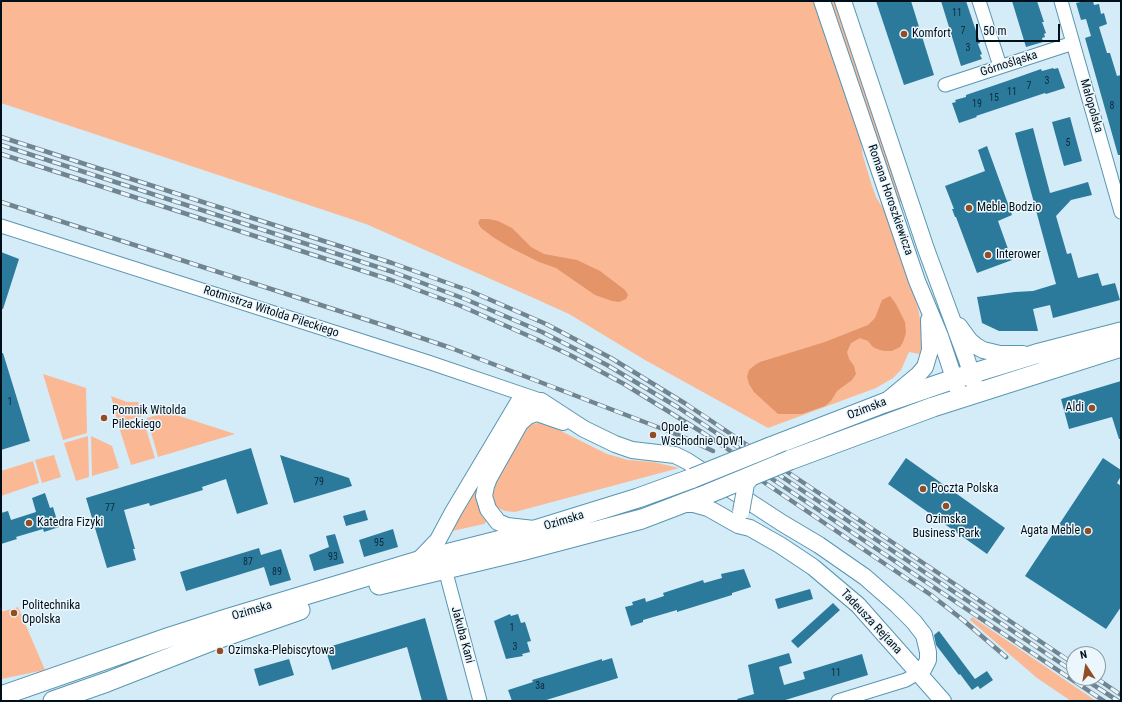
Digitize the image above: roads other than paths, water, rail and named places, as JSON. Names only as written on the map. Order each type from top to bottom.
[{"type":"main road","name":"Ozimska","points":[[1,696],[170,637],[418,561],[509,538],[638,498],[884,403],[962,376],[1036,354],[1121,332]]},
{"type":"main road","name":"Ozimska","points":[[53,701],[291,612],[362,590],[642,519],[870,429],[1121,347]]},
{"type":"main road","points":[[1,686],[27,687]]},
{"type":"street","name":"Romana Horoszkiewicza","points":[[822,1],[917,281],[940,336],[962,376]]},
{"type":"street","name":"Romana Horoszkiewicza","points":[[843,1],[946,304],[968,396]]},
{"type":"street","points":[[979,1],[1000,66]]},
{"type":"street","name":"Małopolska","points":[[1061,1],[1121,212]]},
{"type":"street","name":"Górnośląska","points":[[945,85],[1073,43]]},
{"type":"street","name":"Rotmistrza Witolda Pileckiego","points":[[1,226],[421,360],[497,386],[539,407]]},
{"type":"street","points":[[946,304],[964,335],[976,346],[991,353],[1036,354]]},
{"type":"street","points":[[884,403],[918,375],[925,367],[930,350],[928,309]]},
{"type":"street","points":[[497,386],[518,403],[539,407],[615,444],[632,450],[675,456],[687,461],[782,523],[819,545],[865,577],[901,609],[914,622],[924,636],[928,652],[928,660],[924,668],[906,680],[838,701]]},
{"type":"street","points":[[418,561],[438,540],[452,512],[518,403]]},
{"type":"street","points":[[539,407],[520,423],[489,478],[484,496],[488,509],[498,522],[507,526],[539,529]]},
{"type":"street","points":[[750,528],[742,512],[746,484],[753,476]]},
{"type":"street","name":"Tadeusza Rejtana","points":[[681,504],[694,504],[708,508],[738,525],[750,528],[796,555],[834,583],[858,605],[943,701]]},
{"type":"street","name":"Jakuba Kani","points":[[445,570],[480,701]]},
{"type":"railway","points":[[1,137],[392,263],[470,291],[546,324],[611,358],[686,404],[1066,659]]},
{"type":"railway","points":[[1,145],[393,272],[465,299],[542,332],[607,365],[679,408],[1066,667]]},
{"type":"railway","points":[[1,154],[391,280],[461,306],[570,355],[624,384],[705,434],[1104,701]]},
{"type":"railway","points":[[1,202],[451,348],[681,436],[713,451]]},
{"type":"railway","points":[[737,464],[931,595],[1006,657]]},
{"type":"railway","points":[[1106,685],[1121,695]]},
{"type":"railway","points":[[1095,686],[1118,701]]},
{"type":"place","name":"Komfort","points":[[904,34]]},
{"type":"place","name":"Meble Bodzio","points":[[969,208]]},
{"type":"place","name":"Interower","points":[[988,255]]},
{"type":"place","name":"Aldi","points":[[1092,408]]},
{"type":"place","name":"Pomnik Witolda Pileckiego","points":[[104,418]]},
{"type":"place","name":"Opole Wschodnie OpW1","points":[[653,435]]},
{"type":"place","name":"Poczta Polska","points":[[923,489]]},
{"type":"place","name":"Ozimska Business Park","points":[[946,506]]},
{"type":"place","name":"Katedra Fizyki","points":[[29,523]]},
{"type":"place","name":"Agata Meble","points":[[1088,531]]},
{"type":"place","name":"Politechnika Opolska","points":[[14,613]]},
{"type":"place","name":"Ozimska-Plebiscytowa","points":[[220,651]]}]
